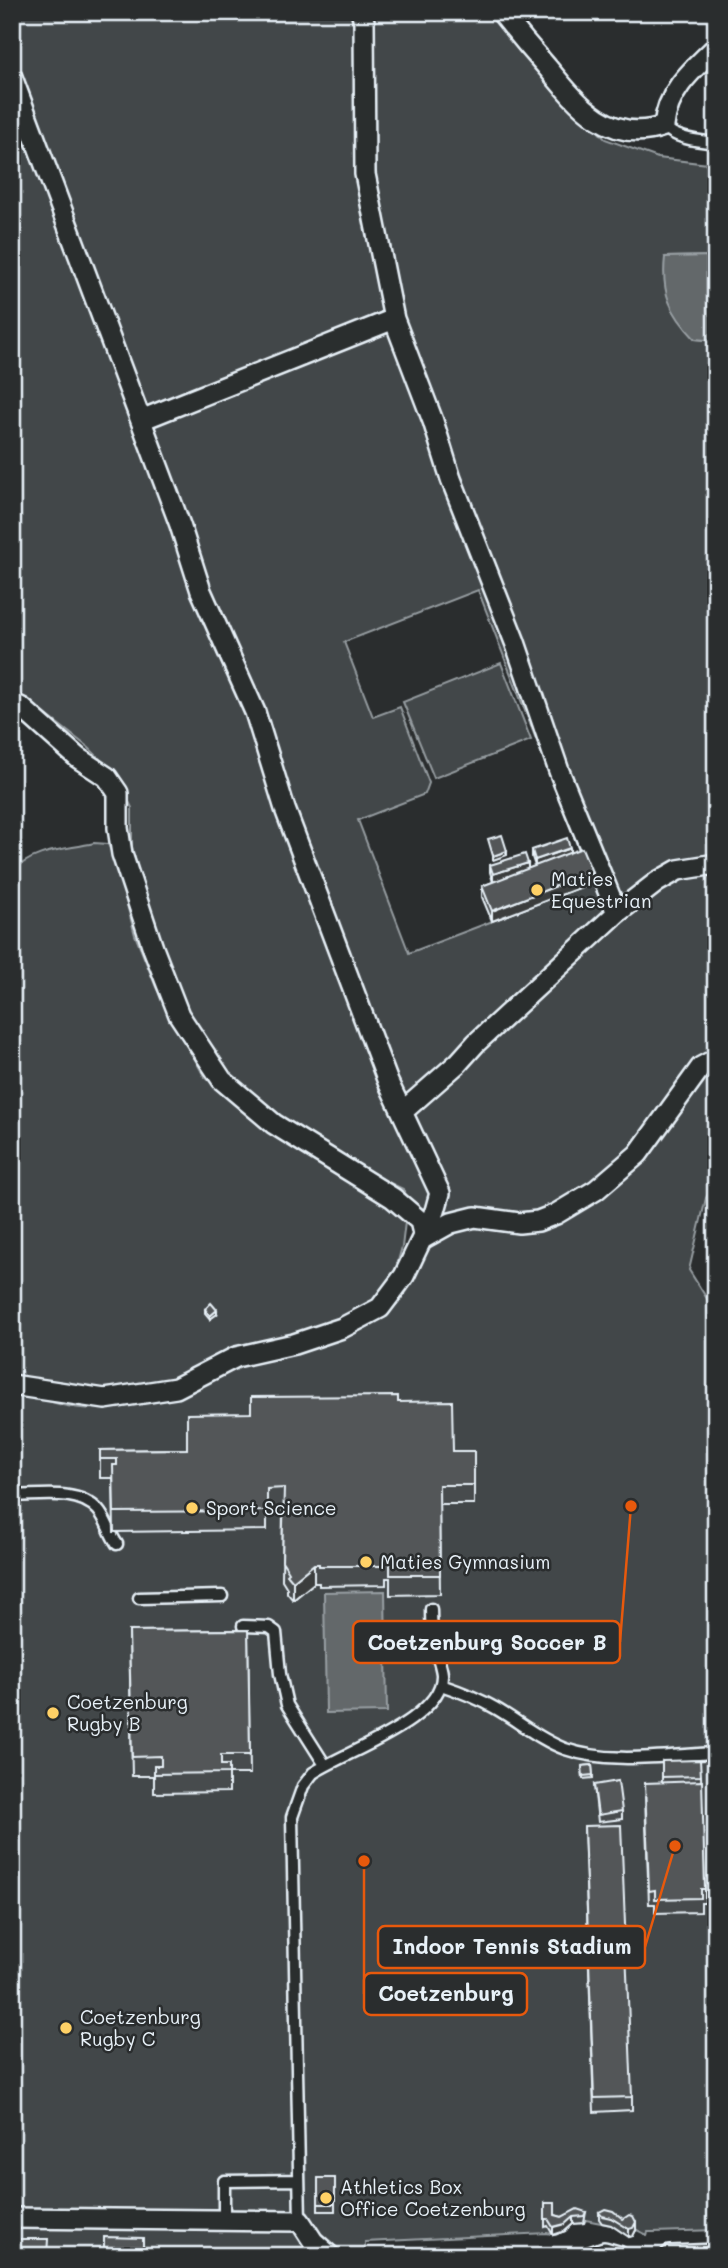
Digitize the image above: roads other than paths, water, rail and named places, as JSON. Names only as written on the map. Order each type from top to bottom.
[{"type":"street","points":[[361,12],[364,21],[365,174],[394,319],[433,421],[450,479],[515,642],[559,771],[617,913]]},
{"type":"street","points":[[501,12],[574,100],[595,118],[625,131],[647,132],[664,126],[669,101],[685,77],[716,47]]},
{"type":"street","points":[[12,77],[180,525],[201,591],[255,712],[285,809],[388,1082],[440,1193],[424,1238],[404,1276],[380,1308],[342,1328],[294,1344],[236,1357],[176,1388],[105,1399],[12,1385]]},
{"type":"street","points":[[141,420],[394,319]]},
{"type":"street","points":[[12,703],[22,708],[78,758],[107,777],[118,793],[118,828],[122,853],[153,948],[179,1015],[222,1080],[274,1124],[393,1198],[420,1221],[424,1238]]},
{"type":"street","points":[[402,1112],[617,913],[657,882],[678,870],[716,864]]},
{"type":"street","points":[[424,1238],[451,1223],[475,1217],[519,1223],[538,1221],[556,1214],[596,1190],[638,1154],[701,1067],[716,1059]]},
{"type":"street","points":[[12,2218],[300,2221],[313,2241],[330,2256]]},
{"type":"street","points":[[593,2256],[604,2252],[618,2256]]},
{"type":"street","points":[[670,2256],[716,2254]]},
{"type":"lane","points":[[664,126],[668,132],[716,143]]},
{"type":"lane","points":[[12,1496],[55,1495],[85,1499],[105,1520],[117,1544]]},
{"type":"lane","points":[[139,1598],[222,1595]]},
{"type":"lane","points":[[300,2221],[292,1817],[303,1786],[313,1773],[416,1717],[430,1703],[440,1685],[442,1673],[434,1642],[431,1609]]},
{"type":"lane","points":[[243,1626],[269,1627],[276,1632],[279,1674],[287,1705],[325,1765]]},
{"type":"lane","points":[[440,1685],[494,1707],[562,1748],[587,1755],[624,1757],[716,1753]]},
{"type":"lane","points":[[224,2219],[224,2181],[299,2180]]},
{"type":"place","name":"Maties Equestrian","points":[[537,890]]},
{"type":"place","name":"Coetzenburg Soccer B","points":[[631,1506]]},
{"type":"place","name":"Sport Science","points":[[192,1508]]},
{"type":"place","name":"Maties Gymnasium","points":[[366,1562]]},
{"type":"place","name":"Coetzenburg Rugby B","points":[[53,1713]]},
{"type":"place","name":"Indoor Tennis Stadium","points":[[675,1846]]},
{"type":"place","name":"Coetzenburg","points":[[364,1861]]},
{"type":"place","name":"Coetzenburg Rugby C","points":[[66,2028]]},
{"type":"place","name":"Athletics Box Office Coetzenburg","points":[[326,2198]]}]
